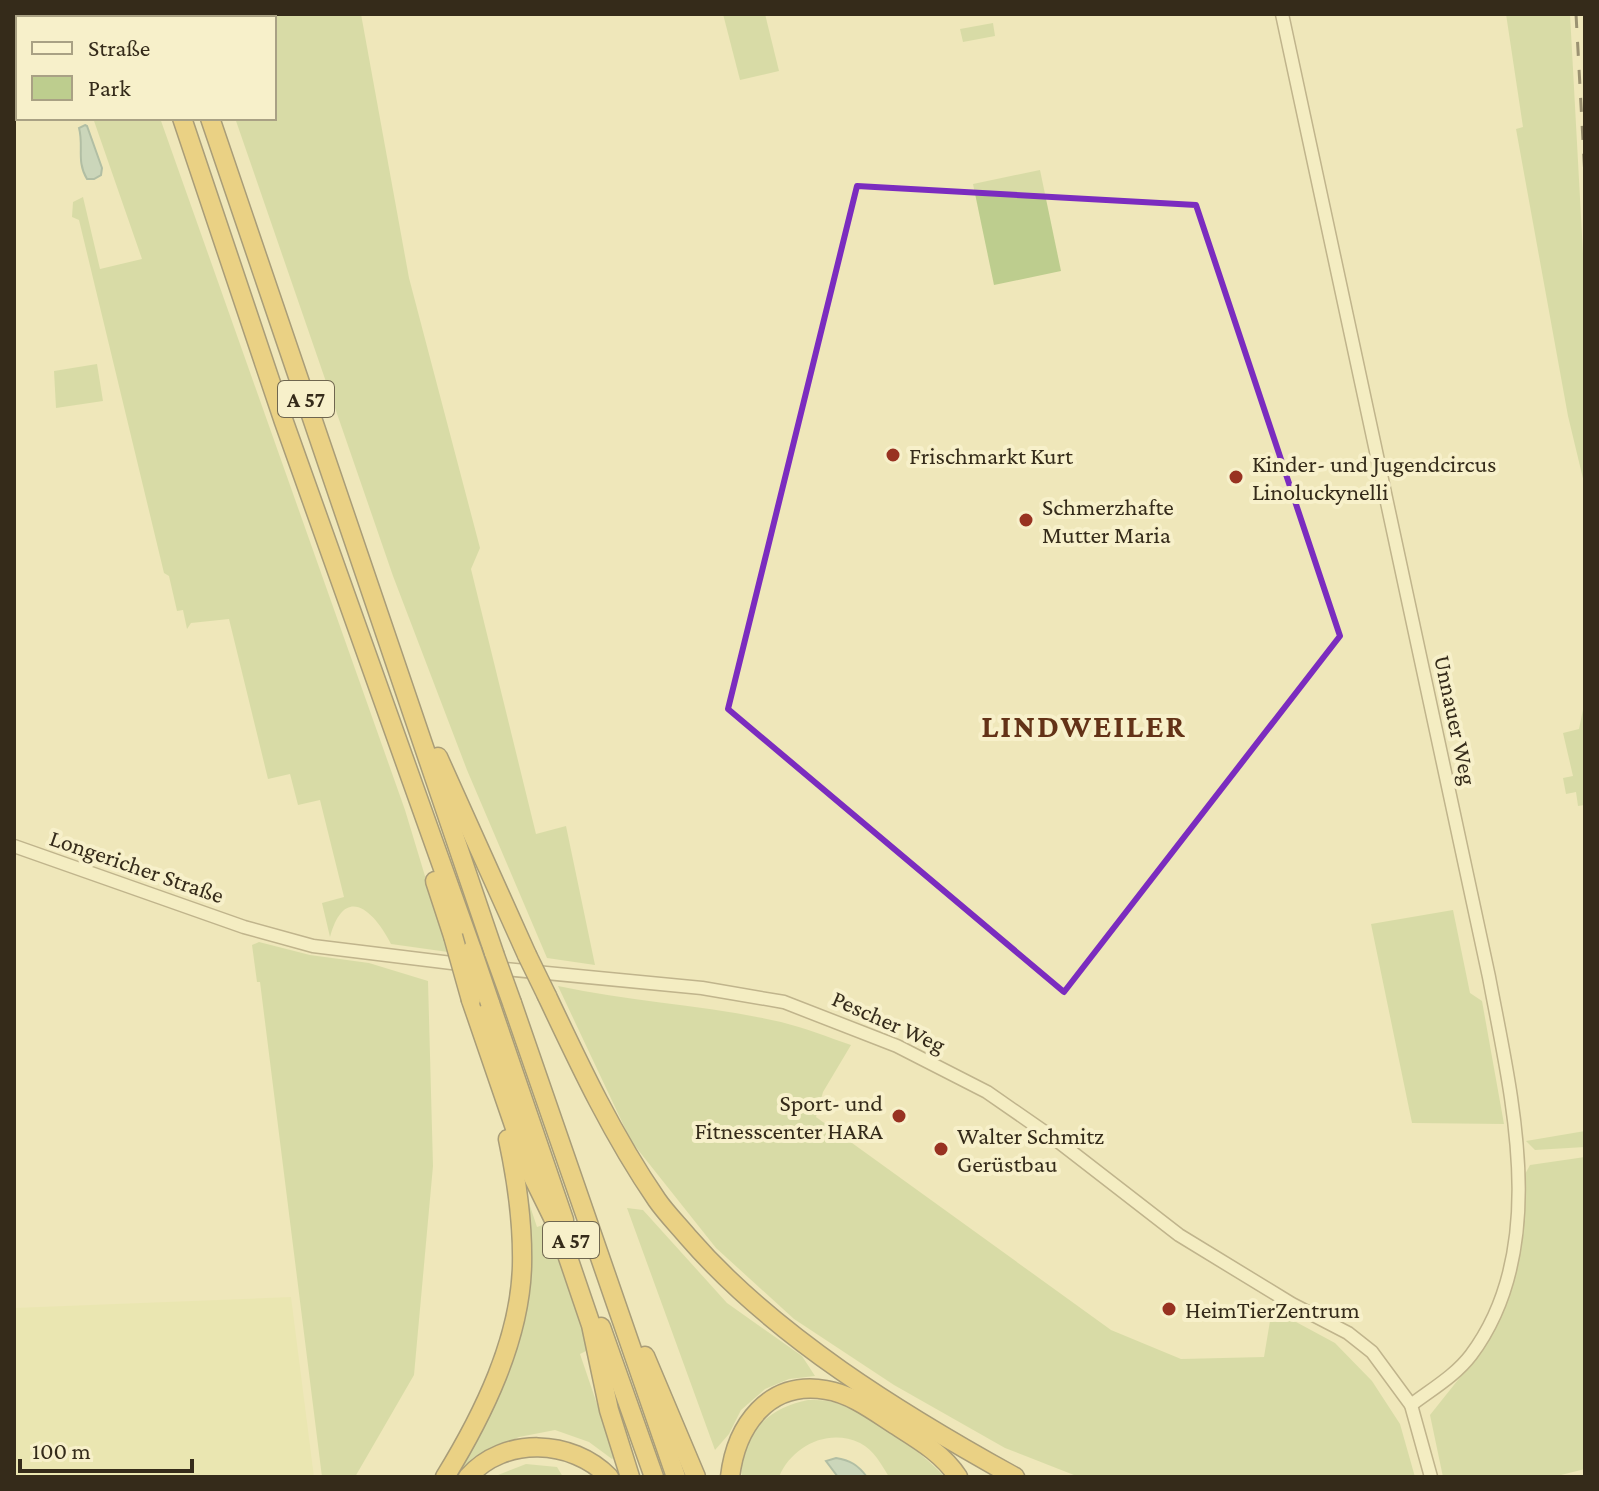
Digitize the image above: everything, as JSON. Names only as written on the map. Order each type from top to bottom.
[{"type":"highway","name":"A 57","points":[[183,120],[284,422],[472,950],[654,1477]]},
{"type":"highway","name":"A 57","points":[[211,120],[676,1477]]},
{"type":"highway","points":[[402,679],[570,1046],[628,1154],[658,1202],[716,1269],[778,1323],[874,1392],[1015,1477]]},
{"type":"highway","points":[[425,819],[428,856],[471,1000],[529,1169],[558,1228],[591,1325],[609,1410],[630,1477]]},
{"type":"highway","points":[[445,1477],[467,1440],[501,1362],[514,1318],[522,1270],[518,1194],[495,1073]]},
{"type":"highway","points":[[610,1285],[645,1356],[696,1477]]},
{"type":"highway","points":[[730,1477],[732,1455],[750,1418],[779,1396],[798,1389],[825,1389],[863,1405],[925,1444],[958,1477]]},
{"type":"highway","points":[[468,1477],[487,1461],[508,1452],[543,1447],[584,1459],[609,1477]]},
{"type":"street","name":"Unnauer Weg","points":[[1282,14],[1514,1105],[1517,1205],[1507,1277],[1496,1310],[1469,1357],[1452,1376],[1411,1405]]},
{"type":"street","name":"Longericher Straße","points":[[14,846],[244,927]]},
{"type":"street","name":"Pescher Weg","points":[[244,927],[331,949],[748,995],[808,1010],[897,1046],[987,1092],[1059,1142],[1179,1235],[1292,1304],[1348,1333],[1372,1352],[1411,1405]]},
{"type":"street","points":[[1411,1405],[1431,1477]]},
{"type":"highlighted area","points":[[857,186],[1196,205],[1340,636],[1064,992],[728,709]]},
{"type":"shaded area","points":[[291,1297],[314,1477],[14,1477],[14,1308]]},
{"type":"green space","points":[[361,14],[409,278],[480,548],[471,569],[536,834],[566,826],[595,965],[547,958],[467,770],[393,576],[236,120],[276,120],[276,16],[202,16]]},
{"type":"green space","points":[[723,14],[765,14],[779,71],[740,80]]},
{"type":"green space","points":[[1506,14],[1570,14],[1585,290],[1585,487],[1568,416],[1516,129],[1523,127]]},
{"type":"green space","points":[[993,23],[995,36],[963,42],[960,29]]},
{"type":"green space","points":[[94,120],[161,120],[405,810],[448,952],[391,944],[376,921],[360,908],[351,907],[343,911],[330,937],[322,903],[344,897],[320,800],[298,805],[290,774],[268,779],[229,619],[191,623],[187,629],[183,610],[177,611],[169,576],[164,573],[79,220],[72,217],[73,202],[83,197],[100,269],[142,259]]},
{"type":"green space","points":[[1040,170],[1061,271],[994,285],[973,184]]},
{"type":"green space","points":[[97,364],[103,401],[56,408],[54,371]]},
{"type":"green space","points":[[1585,700],[1585,805],[1578,806],[1576,792],[1566,794],[1563,778],[1573,776],[1563,733],[1579,729]]},
{"type":"green space","points":[[1453,910],[1470,993],[1482,1001],[1504,1124],[1412,1123],[1371,924]]},
{"type":"green space","points":[[259,942],[310,955],[369,963],[428,981],[433,1166],[414,1375],[355,1477],[322,1477],[260,982],[257,982],[252,945]]},
{"type":"green space","points":[[558,986],[753,1016],[790,1024],[851,1045],[823,1092],[816,1117],[1111,1330],[1181,1359],[1264,1357],[1272,1309],[1335,1343],[1372,1381],[1400,1424],[1415,1477],[1079,1477],[1005,1448],[894,1385],[794,1319],[716,1248],[631,1141]]},
{"type":"green space","points":[[1585,1131],[1585,1147],[1535,1150],[1526,1141]]},
{"type":"green space","points":[[1585,1157],[1585,1469],[1553,1477],[1443,1477],[1430,1415],[1473,1361],[1502,1313],[1522,1204],[1524,1176],[1530,1165]]},
{"type":"green space","points":[[524,1198],[528,1200],[537,1227],[549,1223],[590,1349],[580,1354],[615,1457],[612,1459],[589,1442],[555,1430],[519,1437],[480,1455],[458,1477],[453,1477],[505,1375]]},
{"type":"green space","points":[[627,1208],[643,1210],[727,1303],[802,1356],[815,1376],[789,1379],[765,1389],[741,1410],[729,1434],[715,1450]]},
{"type":"green space","points":[[808,1400],[833,1402],[862,1415],[908,1444],[945,1477],[889,1477],[865,1446],[836,1438],[824,1439],[802,1449],[793,1456],[779,1477],[742,1477],[745,1448],[759,1425],[781,1409]]},
{"type":"green space","points":[[526,1464],[557,1467],[563,1477],[493,1477]]},
{"type":"water","points":[[85,125],[102,168],[101,175],[94,179],[87,179],[81,160],[79,128]]},
{"type":"water","points":[[836,1458],[853,1464],[867,1477],[838,1477],[826,1461]]},
{"type":"railway","points":[[1576,14],[1585,177]]},
{"type":"place","name":"Frischmarkt Kurt","points":[[893,455]]},
{"type":"place","name":"Kinder- und Jugendcircus Linoluckynelli","points":[[1236,477]]},
{"type":"place","name":"Schmerzhafte Mutter Maria","points":[[1026,520]]},
{"type":"place","name":"Sport- und Fitnesscenter HARA","points":[[899,1116]]},
{"type":"place","name":"Walter Schmitz Gerüstbau","points":[[941,1149]]},
{"type":"place","name":"HeimTierZentrum","points":[[1169,1309]]},
{"type":"district","name":"LINDWEILER","points":[[1084,726]]}]
